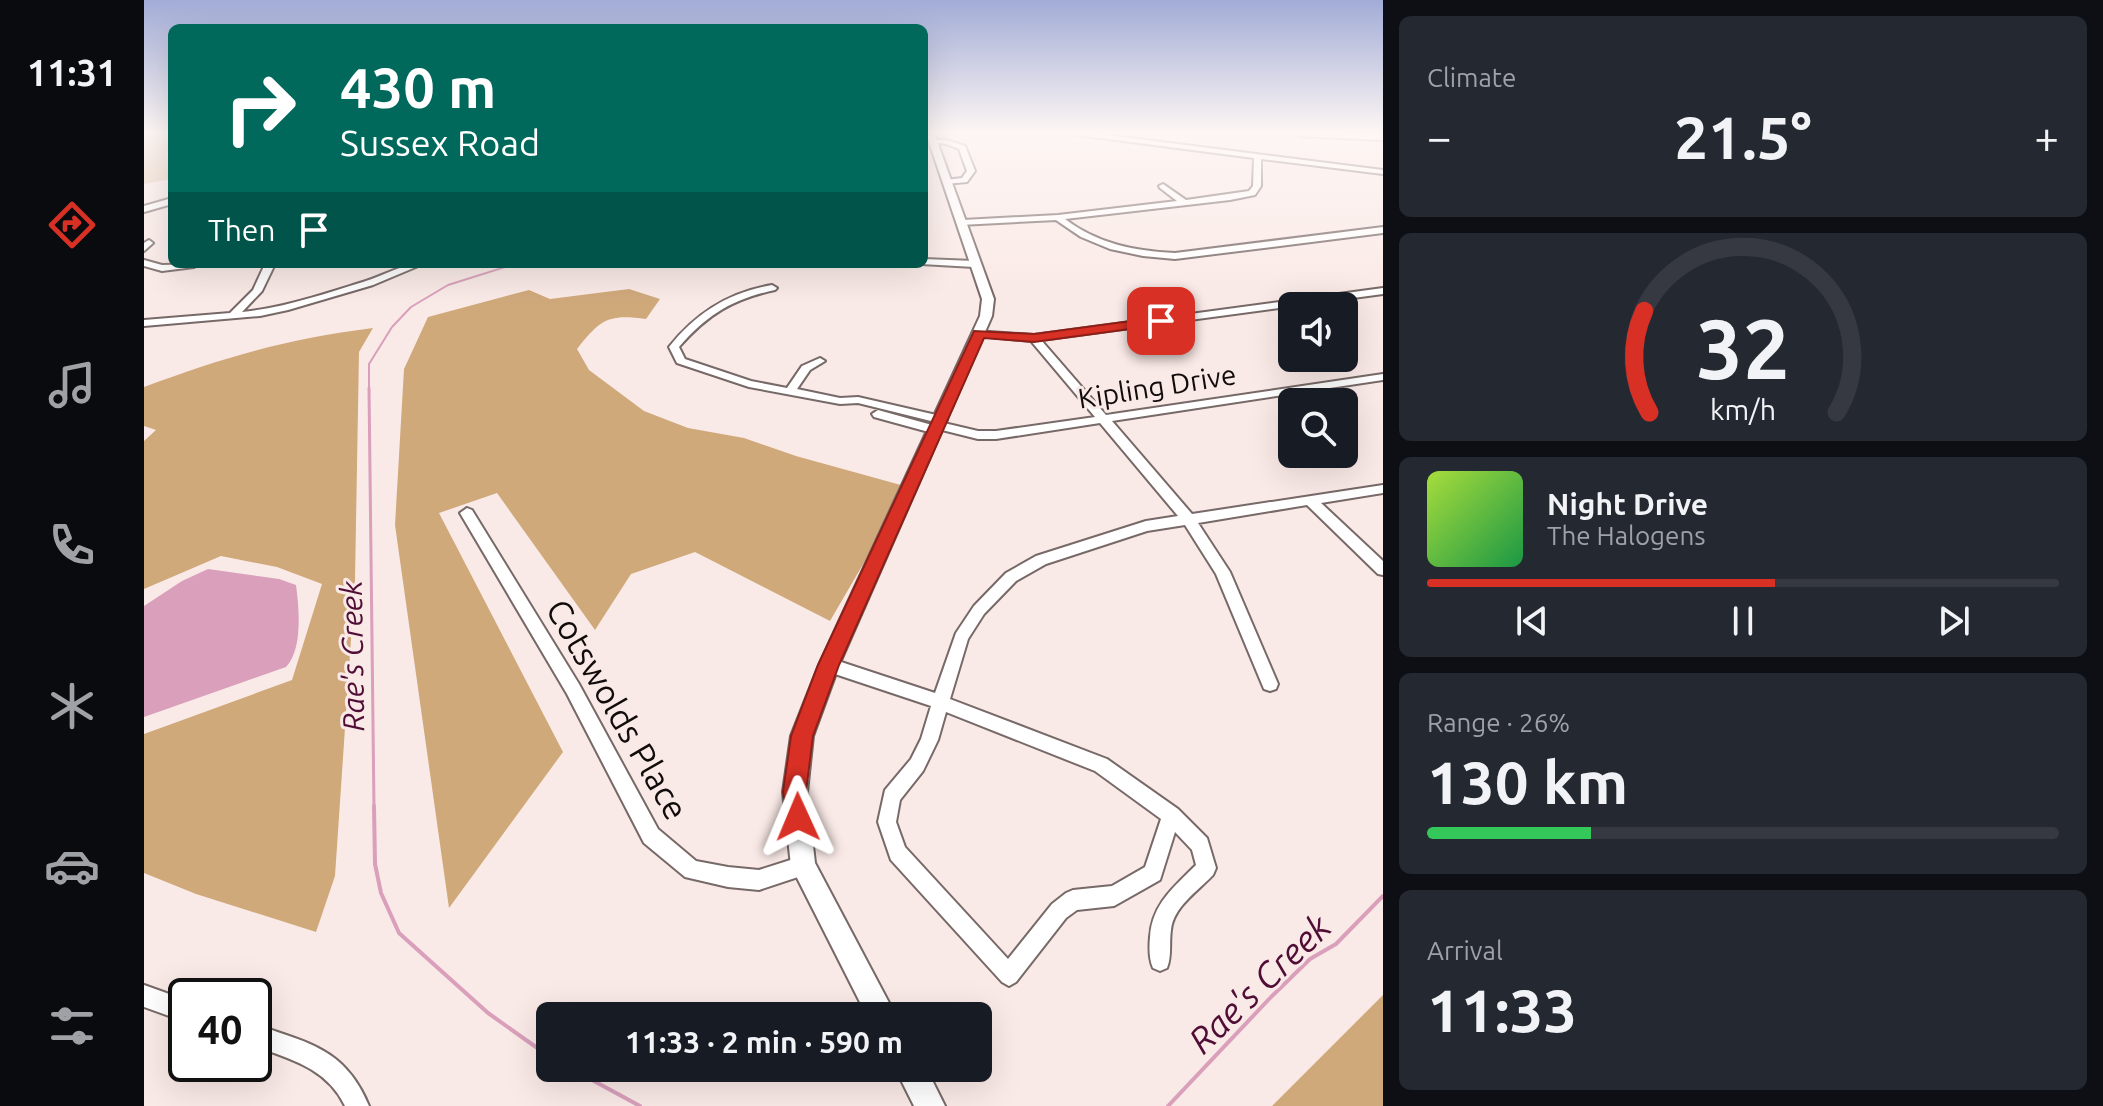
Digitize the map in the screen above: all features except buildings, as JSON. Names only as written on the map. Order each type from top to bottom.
[{"type":"street","points":[[875,1002],[803,866],[795,792],[802,736],[829,665],[986,316],[988,299],[949,185]]},
{"type":"street","points":[[963,223],[1058,217],[1184,203],[1252,193],[1257,185]]},
{"type":"street","points":[[1163,186],[1184,203]]},
{"type":"street","points":[[144,209],[168,202]]},
{"type":"street","points":[[1058,217],[1078,233],[1108,246],[1175,256],[1383,230]]},
{"type":"street","points":[[928,262],[974,264]]},
{"type":"street","points":[[144,263],[168,267]]},
{"type":"street","points":[[233,315],[257,291],[268,268]]},
{"type":"street","points":[[144,323],[288,307],[402,268]]},
{"type":"street","name":"Kipling Drive","points":[[772,288],[737,295],[720,303],[674,347],[681,361],[705,372],[845,400],[851,406],[978,435],[996,435],[1383,377]]},
{"type":"street","points":[[979,333],[1034,338],[1383,291]]},
{"type":"street","points":[[1034,338],[1190,521],[1223,572],[1270,684]]},
{"type":"street","points":[[790,391],[806,368],[820,361]]},
{"type":"street","points":[[1171,815],[1153,873],[1114,896],[1073,900],[1059,911],[1009,975],[898,853],[887,822],[891,796],[917,765],[929,740],[961,637],[979,610],[1011,577],[1041,560],[1146,526],[1383,489]]},
{"type":"street","points":[[1311,502],[1383,570]]},
{"type":"street","name":"Cotswolds Place","points":[[467,513],[573,689],[651,836],[692,870],[759,880],[803,866]]},
{"type":"street","points":[[829,665],[940,702],[1101,765],[1171,815],[1200,845],[1206,868],[1163,911],[1159,931],[1160,961]]},
{"type":"street","points":[[144,996],[168,1005]]},
{"type":"street","points":[[272,1041],[307,1054],[333,1068],[348,1084],[357,1106]]},
{"type":"street","points":[[917,1082],[930,1106]]},
{"type":"shaded area","points":[[629,289],[660,299],[646,319],[623,317],[606,321],[577,349],[589,370],[644,411],[688,428],[744,438],[908,487],[830,621],[695,552],[631,574],[595,630],[497,493],[439,513],[563,752],[449,908],[395,525],[404,369],[428,317],[529,290],[550,299]]},
{"type":"shaded area","points":[[373,328],[359,352],[355,580],[335,876],[316,932],[196,894],[144,873],[144,734],[292,680],[322,584],[277,567],[221,556],[144,589],[144,441],[156,430],[144,426],[144,387],[256,350]]},
{"type":"shaded area","points":[[208,569],[279,579],[296,585],[298,628],[295,650],[286,667],[144,717],[144,606],[182,581]]},
{"type":"shaded area","points":[[1383,995],[1383,1106],[1272,1106]]},
{"type":"waterway","name":"Rae's Creek","points":[[369,388],[369,364],[392,327],[411,307],[448,285],[502,268]]},
{"type":"waterway","name":"Rae's Creek","points":[[369,388],[374,808]]},
{"type":"waterway","name":"Rae's Creek","points":[[374,806],[375,864],[381,893],[399,933],[488,1013],[536,1047]]},
{"type":"waterway","name":"Rae's Creek","points":[[1168,1106],[1271,997],[1310,959],[1336,944],[1383,896]]},
{"type":"waterway","name":"Rae's Creek","points":[[596,1082],[640,1106]]},
{"type":"route","points":[[798,817],[795,792],[802,736],[829,665],[979,333],[1034,338],[1161,321]]}]
